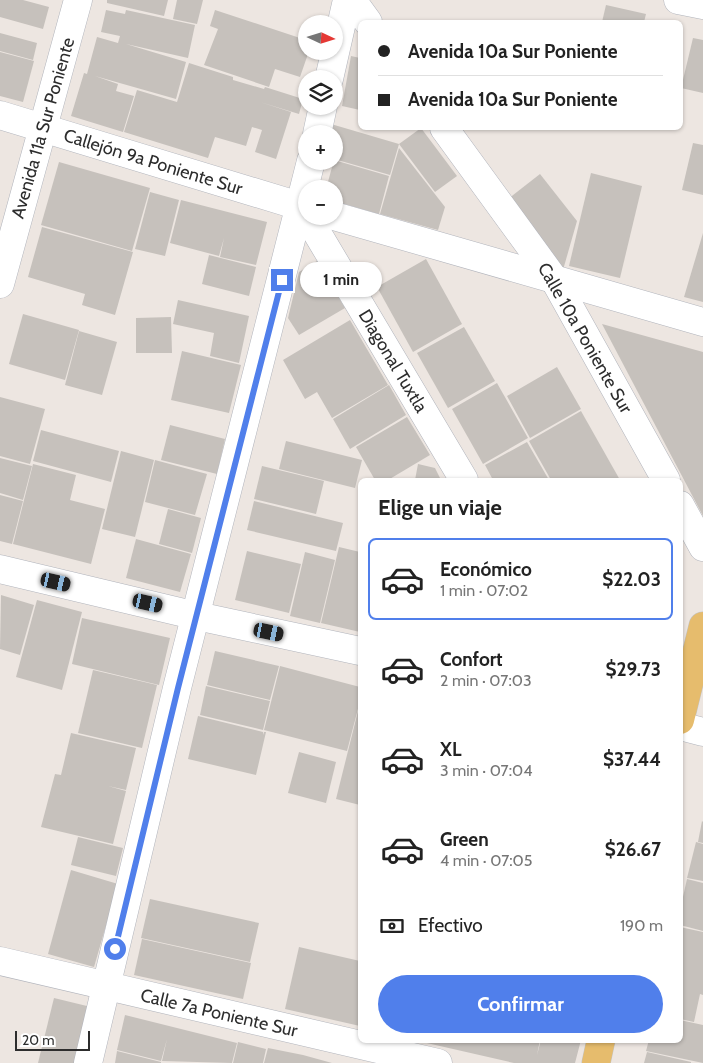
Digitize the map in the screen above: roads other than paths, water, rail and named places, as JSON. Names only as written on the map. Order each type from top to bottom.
[{"type":"main road","points":[[683,708],[703,626]]},
{"type":"main road","points":[[596,1063],[600,1043]]},
{"type":"street","name":"Avenida 11a Sur Poniente","points":[[0,284],[8,227],[44,129],[78,0]]},
{"type":"street","points":[[332,70],[347,0]]},
{"type":"street","points":[[352,0],[367,20]]},
{"type":"street","points":[[678,0],[703,5]]},
{"type":"street","name":"Callejón 9a Poniente Sur","points":[[0,115],[298,209]]},
{"type":"street","name":"Calle 10a Poniente Sur","points":[[445,130],[554,279],[665,478]]},
{"type":"street","points":[[343,219],[703,322]]},
{"type":"street","points":[[88,1063],[197,616],[301,225]]},
{"type":"street","name":"Diagonal Tuxtla","points":[[313,225],[463,478]]},
{"type":"street","points":[[683,510],[703,547]]},
{"type":"street","points":[[0,569],[197,616],[358,651]]},
{"type":"street","points":[[683,727],[703,732]]},
{"type":"street","name":"Calle 7a Poniente Sur","points":[[0,961],[438,1063]]}]
